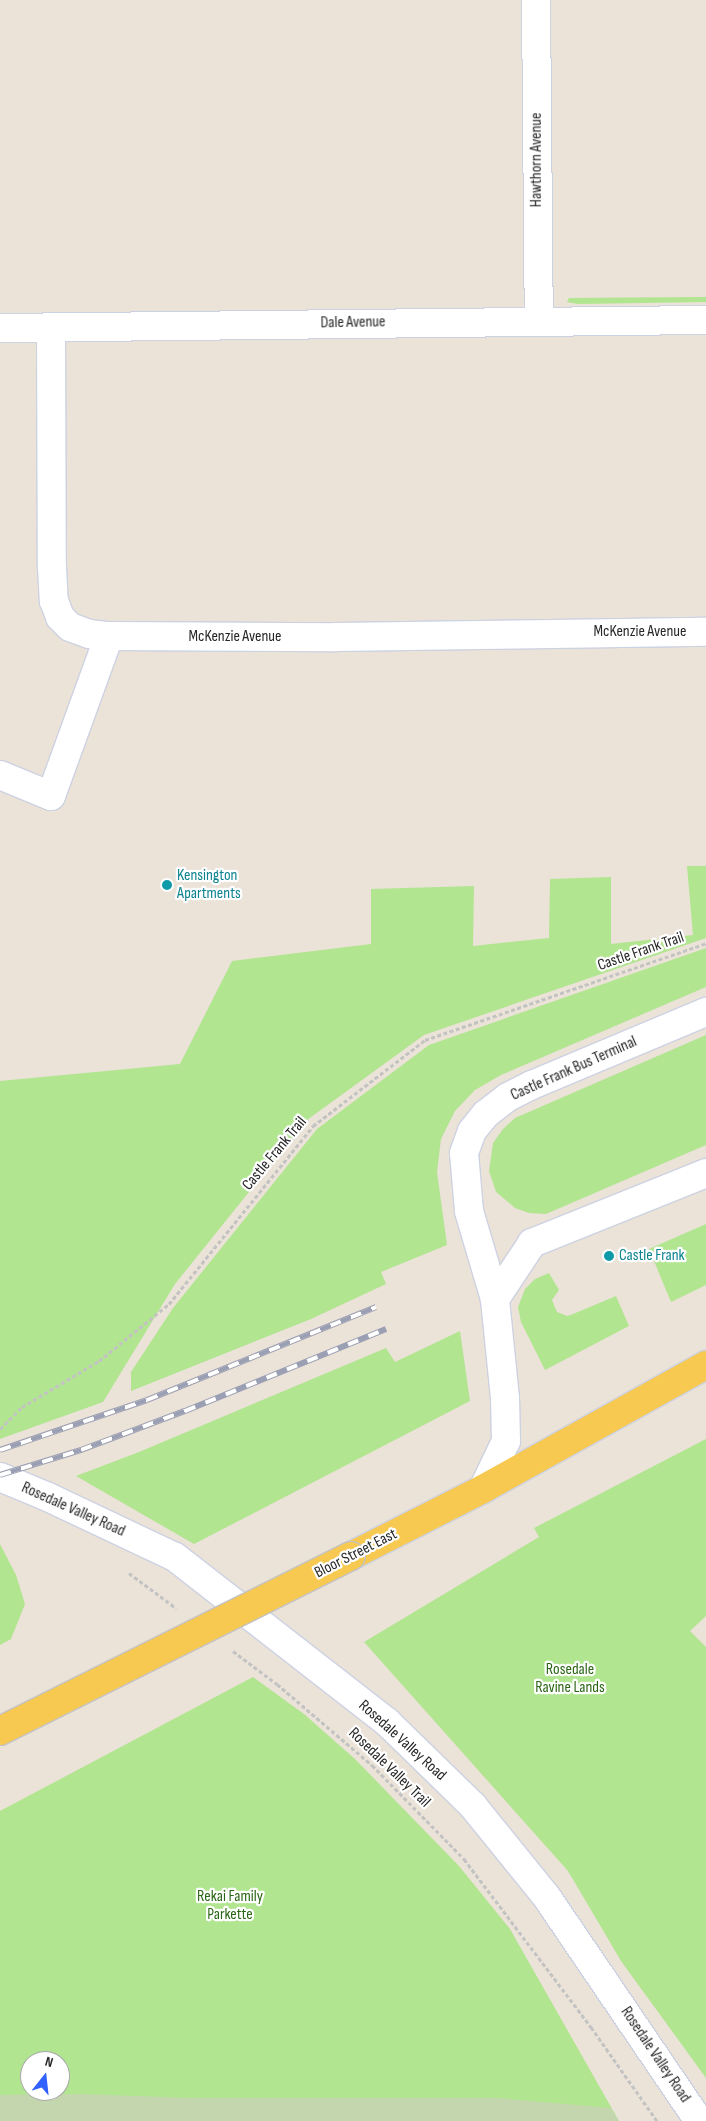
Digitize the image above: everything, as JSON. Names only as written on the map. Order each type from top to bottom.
[{"type":"main road","name":"Bloor Street East","points":[[0,1731],[483,1489],[706,1365]]},
{"type":"street","name":"Hawthorn Avenue","points":[[536,0],[539,320]]},
{"type":"street","name":"Dale Avenue","points":[[0,328],[539,320],[706,320]]},
{"type":"street","name":"McKenzie Avenue","points":[[51,327],[52,567],[54,601],[60,617],[70,627],[89,634],[110,636],[336,637],[706,632]]},
{"type":"street","points":[[0,775],[51,796],[110,636]]},
{"type":"street","name":"Castle Frank Bus Terminal","points":[[483,1489],[506,1441],[505,1398],[495,1299],[470,1211],[464,1153],[472,1131],[486,1114],[508,1097],[706,1012]]},
{"type":"street","points":[[495,1299],[532,1243],[706,1173]]},
{"type":"street","name":"Rosedale Valley Road","points":[[0,1478],[48,1497],[175,1557],[387,1722],[473,1806],[546,1896],[699,2121]]},
{"type":"path","name":"Castle Frank Trail","points":[[0,1429],[22,1407],[99,1361],[169,1304],[313,1126],[425,1040],[706,943]]},
{"type":"path","points":[[122,1567],[184,1614]]},
{"type":"path","name":"Rosedale Valley Trail","points":[[230,1649],[277,1684],[372,1765],[464,1859],[579,2010],[657,2121]]},
{"type":"green space","points":[[706,297],[706,302],[578,304],[567,302],[569,298]]},
{"type":"green space","points":[[687,866],[706,866],[706,938],[424,1035],[307,1120],[175,1284],[103,1402],[0,1439],[0,1081],[180,1064],[232,961],[371,944],[371,889],[474,886],[473,946],[549,938],[550,879],[611,877],[611,944],[693,935]]},
{"type":"green space","points":[[706,948],[706,987],[501,1075],[475,1090],[455,1111],[441,1139],[437,1172],[447,1245],[381,1272],[386,1284],[311,1319],[131,1391],[131,1372],[173,1308],[317,1129],[429,1045]]},
{"type":"green space","points":[[706,1035],[706,1145],[546,1214],[529,1213],[515,1208],[496,1192],[489,1171],[493,1143],[503,1129],[515,1118]]},
{"type":"green space","points":[[706,1224],[706,1285],[671,1302],[649,1249]]},
{"type":"green space","points":[[549,1273],[559,1290],[552,1300],[557,1312],[567,1316],[616,1296],[629,1326],[545,1370],[521,1322],[518,1307],[525,1289],[535,1279]]},
{"type":"green space","points":[[460,1331],[470,1401],[194,1544],[76,1476],[139,1452],[386,1348],[395,1362]]},
{"type":"green space","name":"Rosedale Ravine Lands","points":[[706,1439],[706,1616],[690,1631],[706,1647],[706,2078],[621,1961],[568,1871],[364,1642],[539,1537],[534,1528]]},
{"type":"green space","points":[[0,1544],[16,1575],[25,1604],[11,1639],[0,1645]]},
{"type":"green space","name":"Rekai Family Parkette","points":[[253,1677],[304,1714],[355,1759],[459,1866],[510,1929],[619,2121],[198,2121],[46,2101],[70,2101],[70,2051],[20,2051],[20,2098],[0,2095],[0,1811]]},
{"type":"green space","points":[[70,2094],[190,2098],[498,2098],[611,2108],[619,2121],[0,2121],[0,2095],[20,2095],[20,2101],[70,2101]]},
{"type":"railway","points":[[0,1450],[147,1400],[376,1307]]},
{"type":"railway","points":[[0,1475],[81,1450],[185,1411],[386,1329]]},
{"type":"place","name":"Kensington Apartments","points":[[167,885]]},
{"type":"place","name":"Castle Frank","points":[[609,1256]]}]
